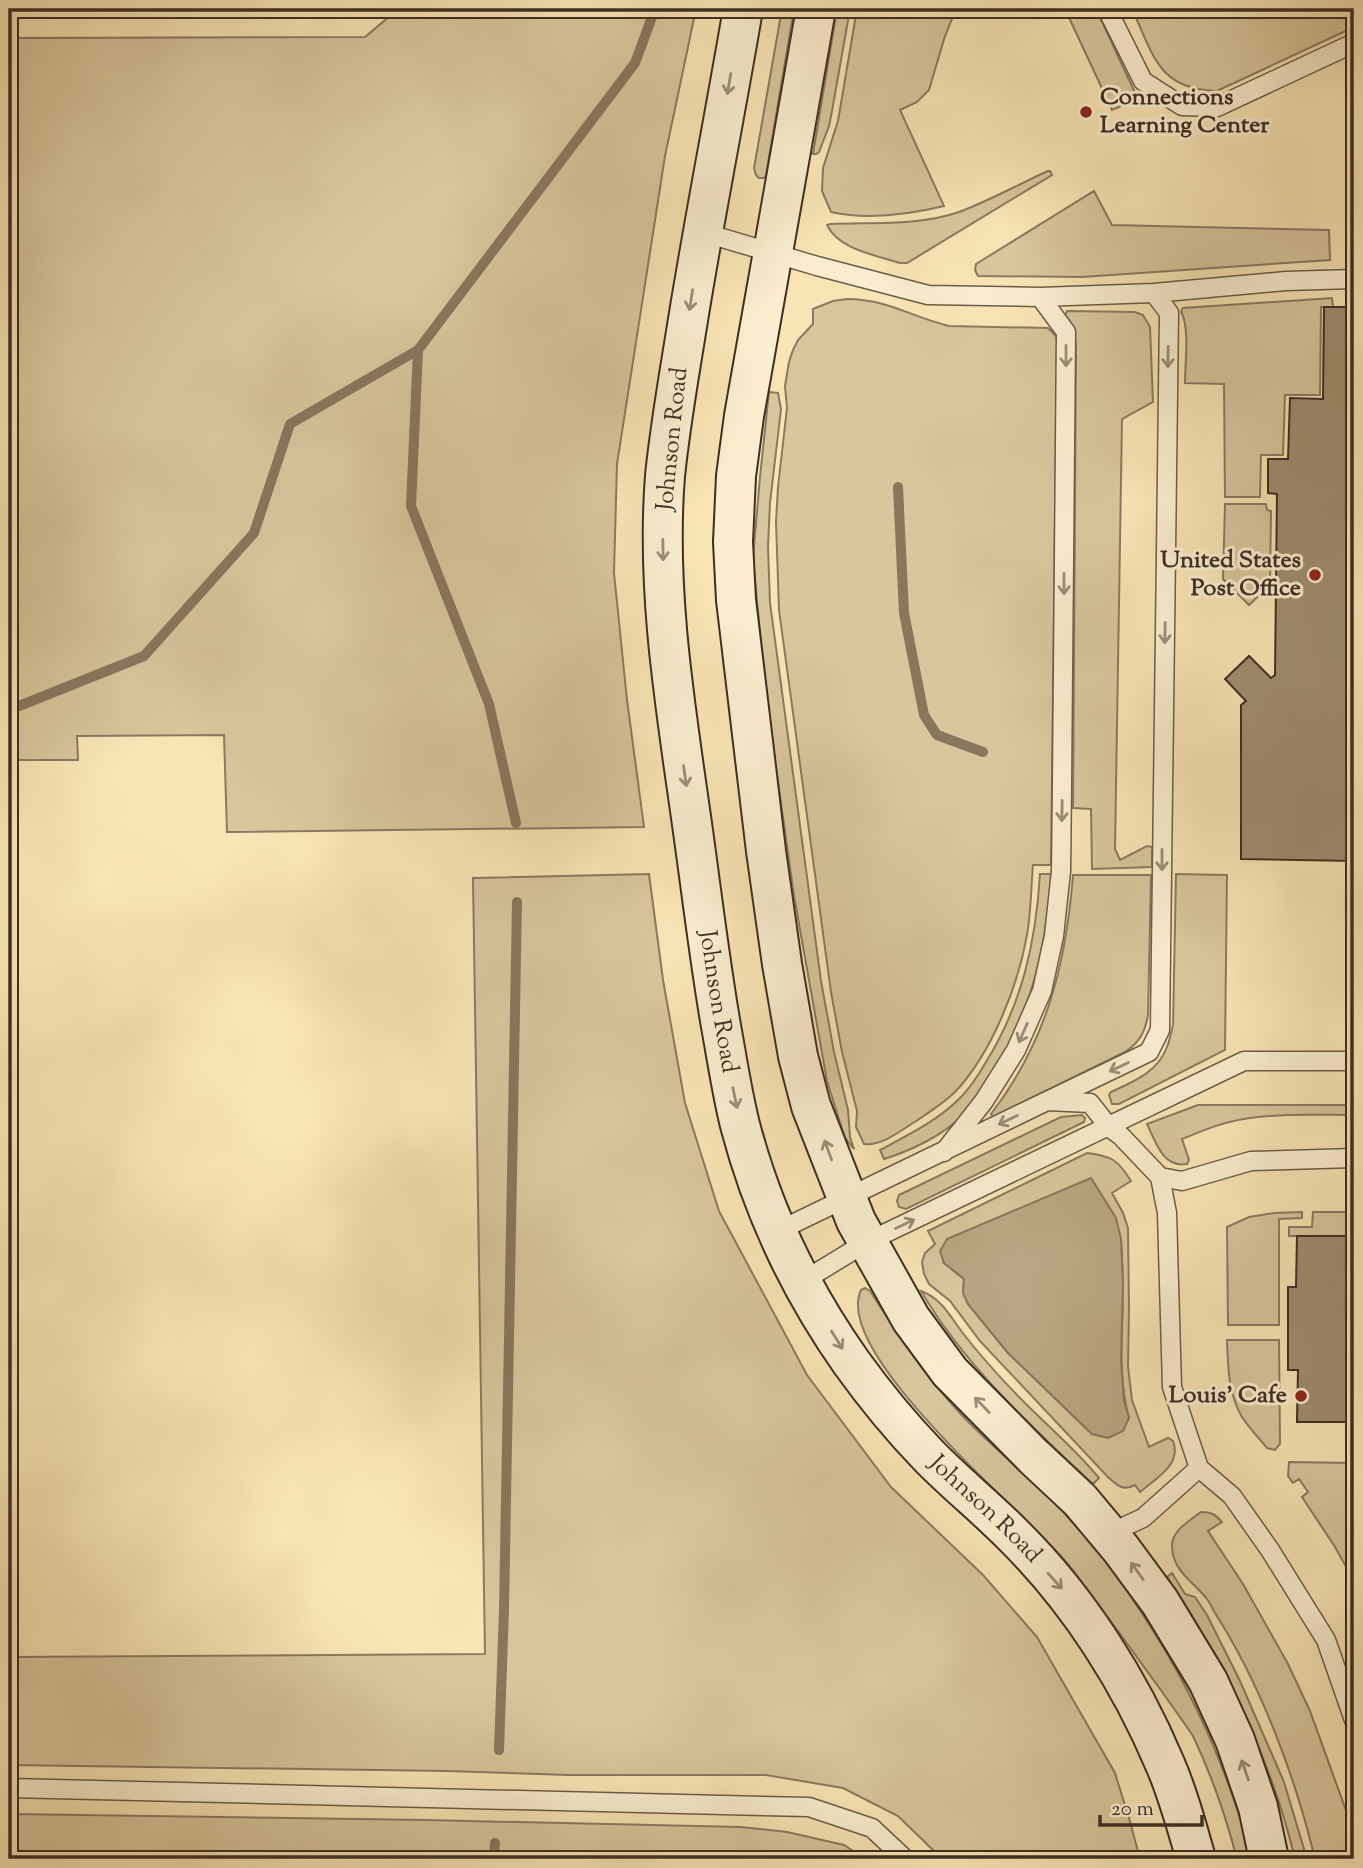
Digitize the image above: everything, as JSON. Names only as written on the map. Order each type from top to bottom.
[{"type":"main road","name":"Johnson Road","points":[[743,9],[702,232],[674,405],[665,477],[663,543],[664,603],[671,673],[711,970],[740,1125],[778,1231],[813,1302],[850,1361],[929,1456],[1017,1539],[1064,1591],[1102,1646],[1165,1763],[1196,1859]]},
{"type":"main road","points":[[816,9],[744,416],[733,542],[737,600],[766,851],[798,1056],[811,1106],[846,1197],[867,1242],[911,1319],[950,1372],[1080,1500],[1108,1534],[1160,1602],[1208,1681],[1235,1740],[1258,1807],[1269,1859]]},
{"type":"lane","points":[[1107,9],[1143,81],[1182,106],[1217,107],[1354,43]]},
{"type":"lane","points":[[702,232],[928,295],[1154,293],[1286,281],[1354,279]]},
{"type":"lane","points":[[778,1231],[1149,1052],[1160,1030],[1169,313],[1154,293]]},
{"type":"lane","points":[[943,1152],[984,1101],[1016,1050],[1042,991],[1054,936],[1061,871],[1066,332],[1040,296]]},
{"type":"lane","points":[[803,1281],[867,1242],[1244,1060],[1354,1060]]},
{"type":"lane","points":[[1047,1101],[1090,1102],[1110,1127],[1160,1177],[1167,1213],[1172,1387],[1199,1468],[1232,1496],[1270,1550],[1326,1640],[1354,1720]]},
{"type":"lane","points":[[1160,1177],[1182,1181],[1251,1161],[1354,1158]]},
{"type":"lane","points":[[1108,1534],[1143,1518],[1199,1468]]},
{"type":"lane","points":[[9,1788],[809,1807],[872,1828],[905,1859]]},
{"type":"shaded area","points":[[696,9],[665,156],[617,464],[614,573],[644,827],[227,832],[224,735],[77,736],[78,760],[9,760],[9,38],[365,37],[397,10]]},
{"type":"shaded area","points":[[782,9],[794,9],[766,175],[759,178],[754,168]]},
{"type":"shaded area","points":[[837,9],[850,9],[829,126],[819,152],[813,154]]},
{"type":"shaded area","points":[[857,9],[956,9],[929,90],[917,102],[900,110],[944,206],[887,215],[859,216],[831,212],[822,191],[823,168],[838,121]]},
{"type":"shaded area","points":[[1065,9],[1096,9],[1138,99],[1112,110]]},
{"type":"shaded area","points":[[1132,9],[1354,9],[1354,27],[1217,91],[1197,89],[1170,77],[1153,55]]},
{"type":"shaded area","points":[[1048,171],[1052,175],[907,263],[849,246],[827,225],[911,221],[944,216],[981,203]]},
{"type":"shaded area","points":[[1094,191],[1112,225],[1329,230],[1330,260],[1082,277],[978,276],[976,264]]},
{"type":"shaded area","points":[[1332,298],[1333,307],[1321,307],[1320,395],[1285,395],[1283,455],[1261,455],[1260,497],[1225,497],[1224,384],[1185,383],[1186,336],[1181,311],[1183,308]]},
{"type":"shaded area","points":[[847,299],[887,305],[949,326],[1048,328],[1057,341],[1051,865],[1033,865],[1023,955],[1002,1018],[981,1057],[946,1100],[896,1134],[870,1144],[864,1144],[856,1127],[857,1111],[831,992],[779,610],[776,522],[789,362],[798,340],[813,324],[813,309]]},
{"type":"shaded area","points":[[1067,311],[1135,312],[1143,315],[1150,327],[1153,402],[1122,419],[1115,849],[1120,860],[1147,846],[1152,847],[1152,867],[1092,869],[1091,809],[1073,808],[1076,348],[1074,329],[1065,316]]},
{"type":"shaded area","points":[[769,392],[778,393],[781,409],[770,503],[770,603],[821,981],[854,1149],[845,1138],[827,1081],[794,896],[766,696],[753,558]]},
{"type":"shaded area","points":[[1225,504],[1266,504],[1267,510],[1271,511],[1270,585],[1249,605],[1223,579]]},
{"type":"shaded area","points":[[649,874],[663,980],[685,1103],[719,1211],[807,1375],[891,1487],[983,1575],[1037,1637],[1115,1773],[1140,1859],[940,1859],[898,1816],[843,1788],[766,1775],[568,1775],[9,1765],[9,1657],[485,1654],[473,878]]},
{"type":"shaded area","points":[[1040,874],[1051,874],[1041,954],[1027,1004],[1005,1052],[975,1101],[955,1122],[926,1142],[884,1159],[880,1150],[933,1120],[961,1097],[978,1076],[998,1040],[1009,1018],[1025,972],[1035,924]]},
{"type":"shaded area","points":[[1176,874],[1227,875],[1225,1050],[1119,1104],[1112,1104],[1109,1095],[1111,1092],[1151,1070],[1163,1056],[1169,1042],[1173,1025]]},
{"type":"shaded area","points":[[1073,875],[1151,875],[1148,1015],[1145,1027],[1138,1040],[1125,1052],[993,1117],[991,1114],[1010,1086],[1040,1030],[1050,1001],[1065,940]]},
{"type":"shaded area","points":[[1198,1105],[1354,1105],[1354,1115],[1271,1116],[1228,1122],[1182,1139],[1189,1160],[1187,1164],[1172,1162],[1161,1153],[1147,1124]]},
{"type":"shaded area","points":[[1082,1115],[1084,1122],[906,1209],[899,1207],[899,1195],[1061,1117]]},
{"type":"shaded area","points":[[1087,1153],[1108,1158],[1122,1168],[1131,1181],[1112,1193],[1128,1228],[1128,1366],[1132,1400],[1149,1447],[1168,1438],[1173,1441],[1174,1457],[1160,1476],[1140,1492],[1135,1485],[1123,1487],[1107,1476],[980,1341],[950,1301],[929,1284],[922,1262],[925,1253],[935,1244],[928,1231]],"holes":[[[1121,1239],[1122,1369],[1129,1418],[1092,1434],[1008,1353],[968,1304],[963,1293],[964,1279],[944,1263]]]},
{"type":"shaded area","points":[[1091,1178],[1116,1218],[1121,1239],[1121,1360],[1124,1400],[1129,1418],[1123,1431],[1108,1438],[1092,1434],[1008,1353],[968,1304],[963,1293],[964,1279],[944,1263],[940,1251],[947,1239]]},
{"type":"shaded area","points":[[1302,1212],[1302,1218],[1279,1219],[1279,1325],[1228,1325],[1227,1227],[1249,1217]]},
{"type":"shaded area","points":[[1313,1212],[1354,1212],[1354,1236],[1289,1236],[1289,1227],[1312,1227]]},
{"type":"shaded area","points":[[865,1288],[870,1291],[911,1353],[958,1411],[1056,1505],[1093,1546],[1125,1588],[1158,1638],[1206,1729],[1232,1793],[1252,1859],[1237,1859],[1218,1797],[1193,1736],[1085,1587],[1067,1563],[976,1472],[902,1392],[875,1353],[860,1318],[861,1290]]},
{"type":"shaded area","points":[[921,1291],[940,1303],[1002,1379],[1091,1468],[1099,1478],[1093,1484],[1000,1394],[938,1318]]},
{"type":"shaded area","points":[[1227,1340],[1279,1340],[1280,1444],[1275,1450],[1267,1448],[1237,1408],[1230,1380]]},
{"type":"shaded area","points":[[1289,1462],[1354,1463],[1354,1581],[1302,1497],[1308,1492],[1299,1479],[1293,1483],[1288,1476]]},
{"type":"shaded area","points":[[1201,1512],[1213,1514],[1222,1522],[1208,1531],[1243,1584],[1288,1664],[1310,1711],[1348,1816],[1354,1859],[1315,1859],[1287,1764],[1262,1701],[1232,1641],[1208,1601],[1176,1563],[1172,1547],[1174,1536]]},
{"type":"shaded area","points":[[1172,1573],[1185,1594],[1195,1597],[1207,1615],[1240,1681],[1284,1782],[1307,1859],[1295,1859],[1273,1784],[1259,1748],[1208,1643],[1167,1577]]},
{"type":"shaded area","points":[[9,1814],[741,1827],[787,1832],[844,1845],[865,1859],[9,1859]]},
{"type":"building","name":"United States Post Office","points":[[1324,307],[1354,307],[1354,861],[1241,859],[1241,705],[1246,701],[1225,679],[1249,656],[1271,678],[1275,675],[1277,494],[1268,493],[1268,459],[1288,459],[1290,398],[1323,399]]},
{"type":"building","points":[[1297,1236],[1354,1236],[1354,1422],[1297,1422],[1298,1370],[1288,1370],[1288,1287],[1296,1287]]},
{"type":"waterway","points":[[9,710],[144,656],[254,533],[290,424],[418,350],[635,63],[655,9]]},
{"type":"waterway","points":[[418,350],[411,506],[489,704],[516,823]]},
{"type":"waterway","points":[[898,487],[904,613],[924,715],[937,735],[983,752]]},
{"type":"waterway","points":[[499,1750],[517,902]]},
{"type":"waterway","points":[[494,1859],[495,1843]]},
{"type":"place","name":"Connections Learning Center","points":[[1086,112]]},
{"type":"place","name":"United States Post Office","points":[[1315,575]]},
{"type":"place","name":"Louis' Cafe","points":[[1301,1396]]}]
